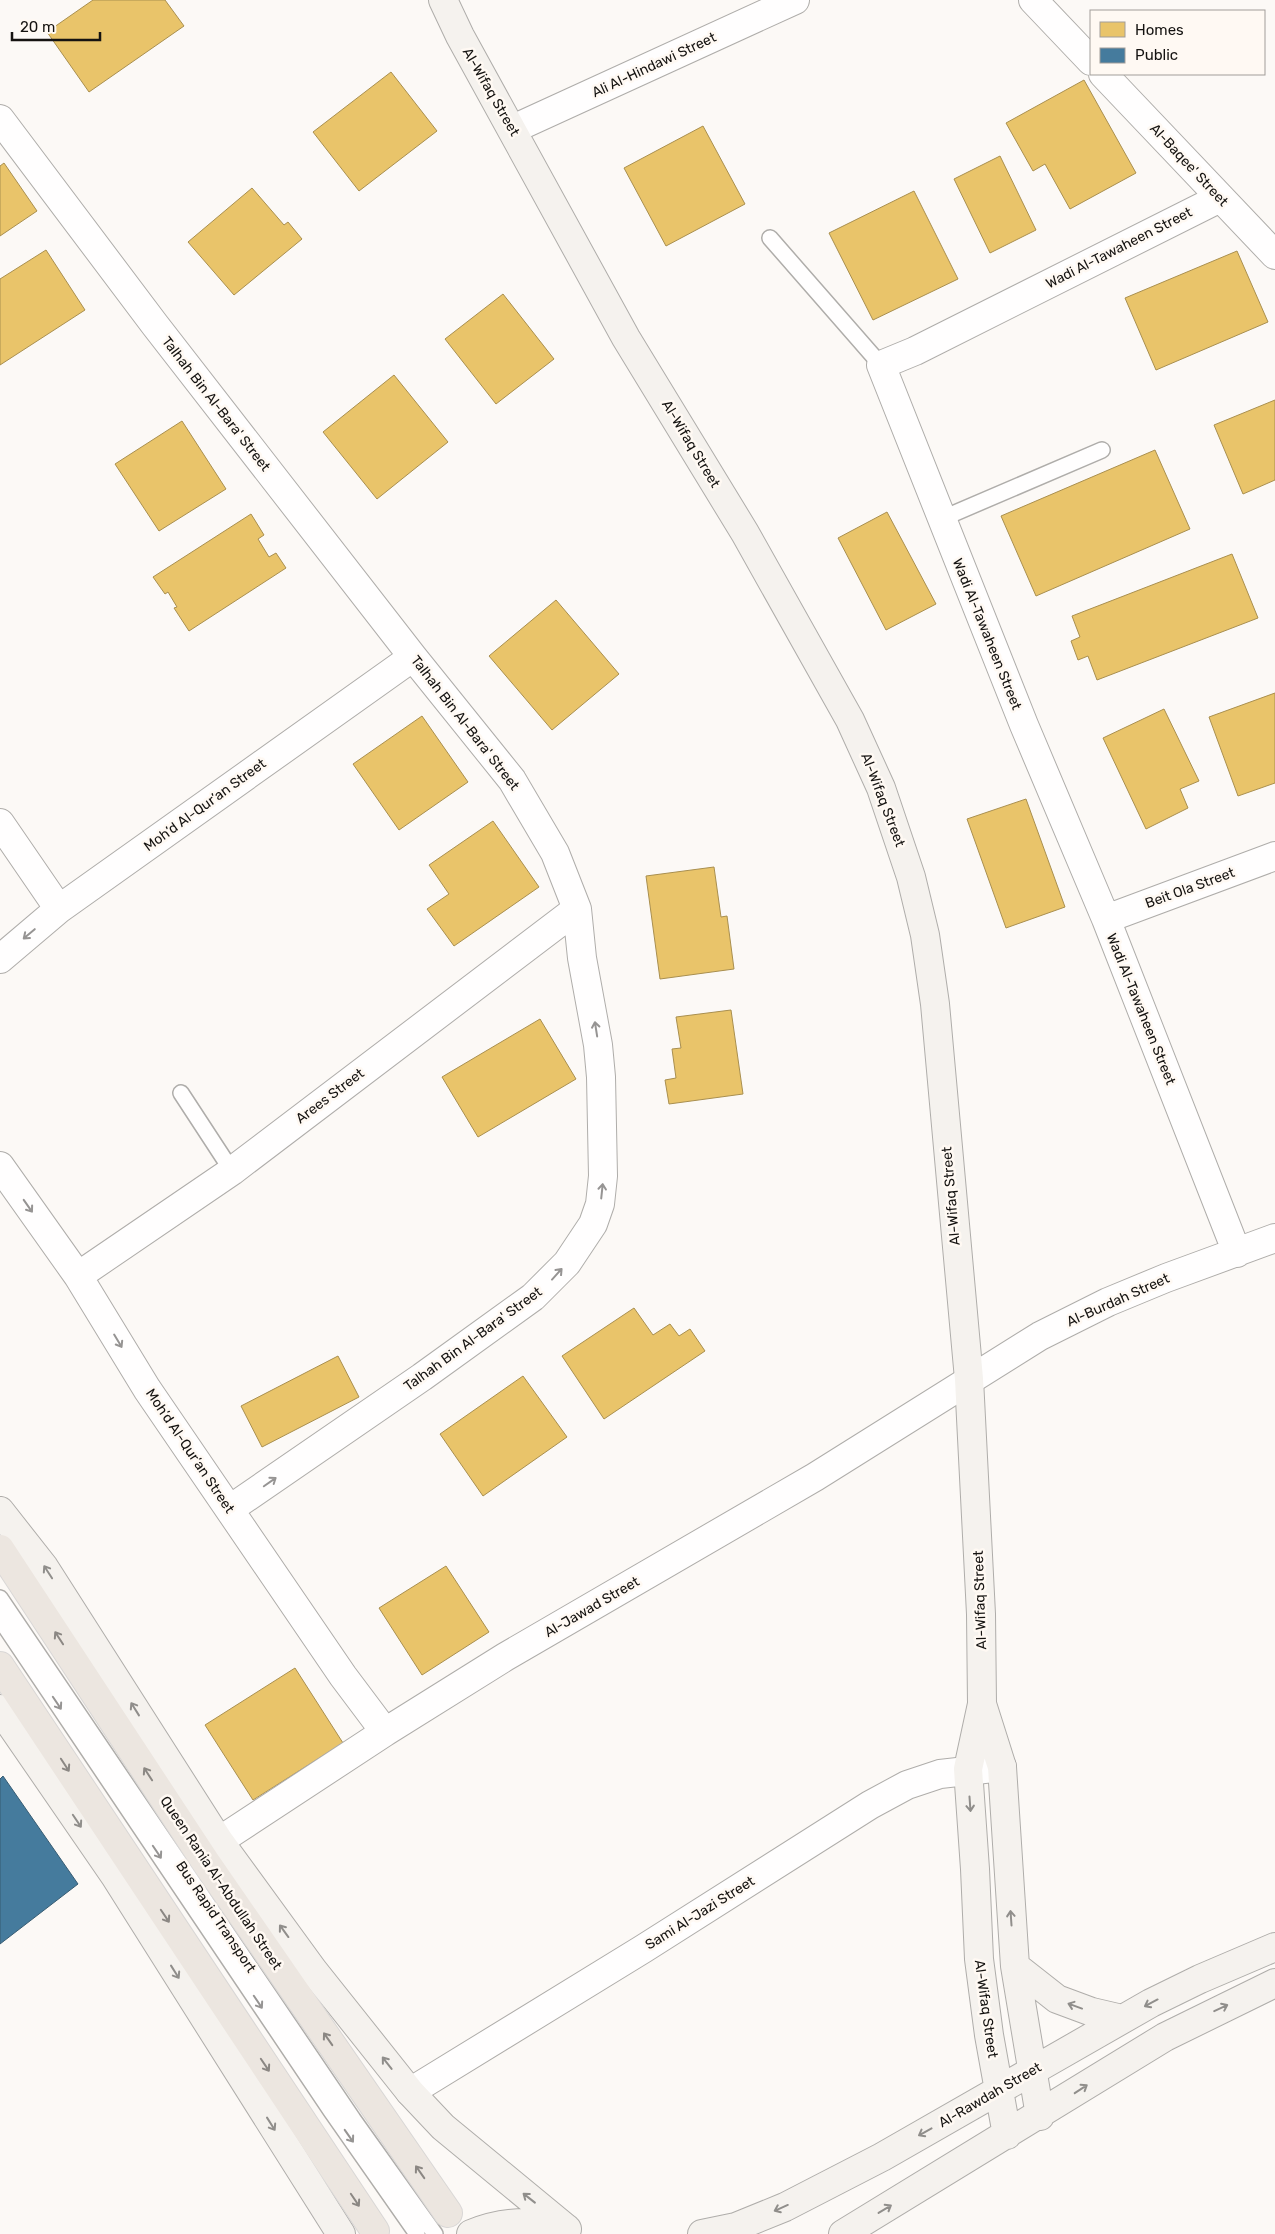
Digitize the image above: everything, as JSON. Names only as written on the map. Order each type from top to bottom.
[{"type":"main road","name":"Queen Rania Al-Abdullah Street","points":[[0,1550],[442,2223]]},
{"type":"main road","points":[[0,1666],[375,2231]]},
{"type":"street","name":"Al-Wifaq Street","points":[[443,0],[460,36],[513,129],[626,338],[745,533],[850,720],[881,788],[911,877],[925,935],[935,1004],[969,1379],[981,1614],[982,1704],[968,1769],[979,1959],[998,2090],[1008,2135]]},
{"type":"street","name":"Ali Al-Hindawi Street","points":[[513,129],[795,0]]},
{"type":"street","points":[[1034,0],[1090,60]]},
{"type":"street","name":"Al-Baqee' Street","points":[[1104,75],[1275,255]]},
{"type":"street","name":"Talhah Bin Al-Bara' Street","points":[[0,119],[155,325],[413,657],[512,780],[556,853],[577,909],[582,958],[598,1045],[601,1077],[603,1176],[600,1204],[593,1224],[567,1262],[533,1297],[414,1383],[230,1510]]},
{"type":"street","name":"Wadi Al-Tawaheen Street","points":[[1220,198],[915,351],[881,365],[941,520],[1106,920],[1237,1253]]},
{"type":"street","name":"Moh’d Al-Qur’an Street","points":[[0,959],[59,909],[413,657]]},
{"type":"street","points":[[0,823],[59,909]]},
{"type":"street","name":"Beit Ola Street","points":[[1106,920],[1275,856]]},
{"type":"street","name":"Arees Street","points":[[78,1276],[232,1171],[577,909]]},
{"type":"street","name":"Moh’d Al-Qur’an Street","points":[[0,1166],[78,1276],[147,1388],[343,1676],[385,1732]]},
{"type":"street","name":"Al-Burdah Street","points":[[969,1379],[1040,1336],[1083,1314],[1166,1278],[1275,1238]]},
{"type":"street","name":"Al-Jawad Street","points":[[219,1841],[385,1732],[505,1657],[815,1477],[969,1379]]},
{"type":"street","points":[[0,1511],[44,1567],[219,1841],[313,1970],[410,2092],[443,2127],[574,2231]]},
{"type":"street","name":"Al-Wifaq Street","points":[[982,1704],[1002,1767],[1015,1966],[1040,2116]]},
{"type":"street","points":[[0,1709],[115,1876],[339,2232]]},
{"type":"street","name":"Sami Al-Jazi Street","points":[[410,2092],[643,1949],[870,1805],[907,1785],[940,1774],[968,1769],[1002,1767]]},
{"type":"street","name":"Al-Rawdah Street","points":[[702,2234],[736,2227],[785,2207],[882,2157],[1174,1991],[1275,1947]]},
{"type":"street","points":[[1015,1966],[1057,1999],[1092,2012],[1122,2019]]},
{"type":"street","points":[[843,2234],[1040,2116],[1165,2037],[1275,1983]]},
{"type":"street","points":[[470,2234],[504,2224],[525,2222],[546,2223],[574,2231]]},
{"type":"lane","points":[[770,238],[881,365]]},
{"type":"lane","points":[[941,520],[1102,450]]},
{"type":"lane","points":[[182,1093],[232,1171]]},
{"type":"lane","name":"Bus Rapid Transport","points":[[0,1598],[348,2112],[442,2223]]},
{"type":"lane","name":"Bus Rapid Transport","points":[[0,1619],[331,2111],[417,2234]]},
{"type":"building: Homes","points":[[93,0],[165,0],[184,26],[89,92],[47,32]]},
{"type":"building: Homes","points":[[391,72],[437,131],[359,191],[313,132]]},
{"type":"building: Homes","points":[[1084,80],[1136,173],[1070,209],[1045,164],[1033,171],[1006,123]]},
{"type":"building: Homes","points":[[703,126],[745,204],[666,246],[624,168]]},
{"type":"building: Homes","points":[[1000,156],[1036,230],[990,253],[954,179]]},
{"type":"building: Homes","points":[[4,163],[37,211],[0,236],[0,166]]},
{"type":"building: Homes","points":[[252,188],[284,225],[288,222],[302,239],[234,295],[188,242]]},
{"type":"building: Homes","points":[[914,191],[958,279],[873,320],[829,233]]},
{"type":"building: Homes","points":[[46,250],[85,310],[0,365],[0,279]]},
{"type":"building: Homes","points":[[1237,251],[1268,322],[1156,370],[1125,298]]},
{"type":"building: Homes","points":[[503,294],[554,359],[496,404],[445,339]]},
{"type":"building: Homes","points":[[394,375],[448,442],[377,499],[323,432]]},
{"type":"building: Homes","points":[[1275,400],[1275,480],[1243,494],[1214,425]]},
{"type":"building: Homes","points":[[182,421],[226,489],[159,531],[115,464]]},
{"type":"building: Homes","points":[[1155,450],[1190,529],[1036,596],[1001,516]]},
{"type":"building: Homes","points":[[887,512],[936,604],[886,630],[838,538]]},
{"type":"building: Homes","points":[[251,514],[264,535],[258,539],[269,557],[276,553],[286,568],[189,631],[174,608],[177,607],[168,592],[165,594],[153,577]]},
{"type":"building: Homes","points":[[1232,554],[1258,618],[1097,680],[1088,656],[1078,660],[1071,641],[1080,637],[1072,616]]},
{"type":"building: Homes","points":[[556,600],[619,674],[552,730],[489,656]]},
{"type":"building: Homes","points":[[1275,693],[1275,783],[1238,796],[1209,717]]},
{"type":"building: Homes","points":[[1164,709],[1199,781],[1180,789],[1188,808],[1146,829],[1103,738]]},
{"type":"building: Homes","points":[[422,716],[468,782],[399,830],[353,764]]},
{"type":"building: Homes","points":[[1026,799],[1065,907],[1006,928],[967,819]]},
{"type":"building: Homes","points":[[493,821],[539,887],[454,946],[427,909],[449,894],[429,865]]},
{"type":"building: Homes","points":[[714,867],[721,917],[727,916],[734,969],[660,979],[646,876]]},
{"type":"building: Homes","points":[[731,1010],[743,1094],[669,1104],[665,1080],[676,1078],[672,1049],[681,1048],[676,1017]]},
{"type":"building: Homes","points":[[540,1019],[576,1079],[478,1137],[442,1077]]},
{"type":"building: Homes","points":[[634,1308],[653,1335],[670,1324],[679,1336],[690,1329],[705,1351],[604,1419],[562,1356]]},
{"type":"building: Homes","points":[[338,1356],[359,1397],[262,1447],[241,1406]]},
{"type":"building: Homes","points":[[523,1376],[567,1437],[483,1496],[440,1434]]},
{"type":"building: Homes","points":[[446,1566],[489,1632],[422,1675],[379,1608]]},
{"type":"building: Homes","points":[[295,1668],[343,1743],[253,1800],[205,1725]]},
{"type":"building: Public","points":[[3,1776],[78,1884],[0,1944],[0,1779]]}]
